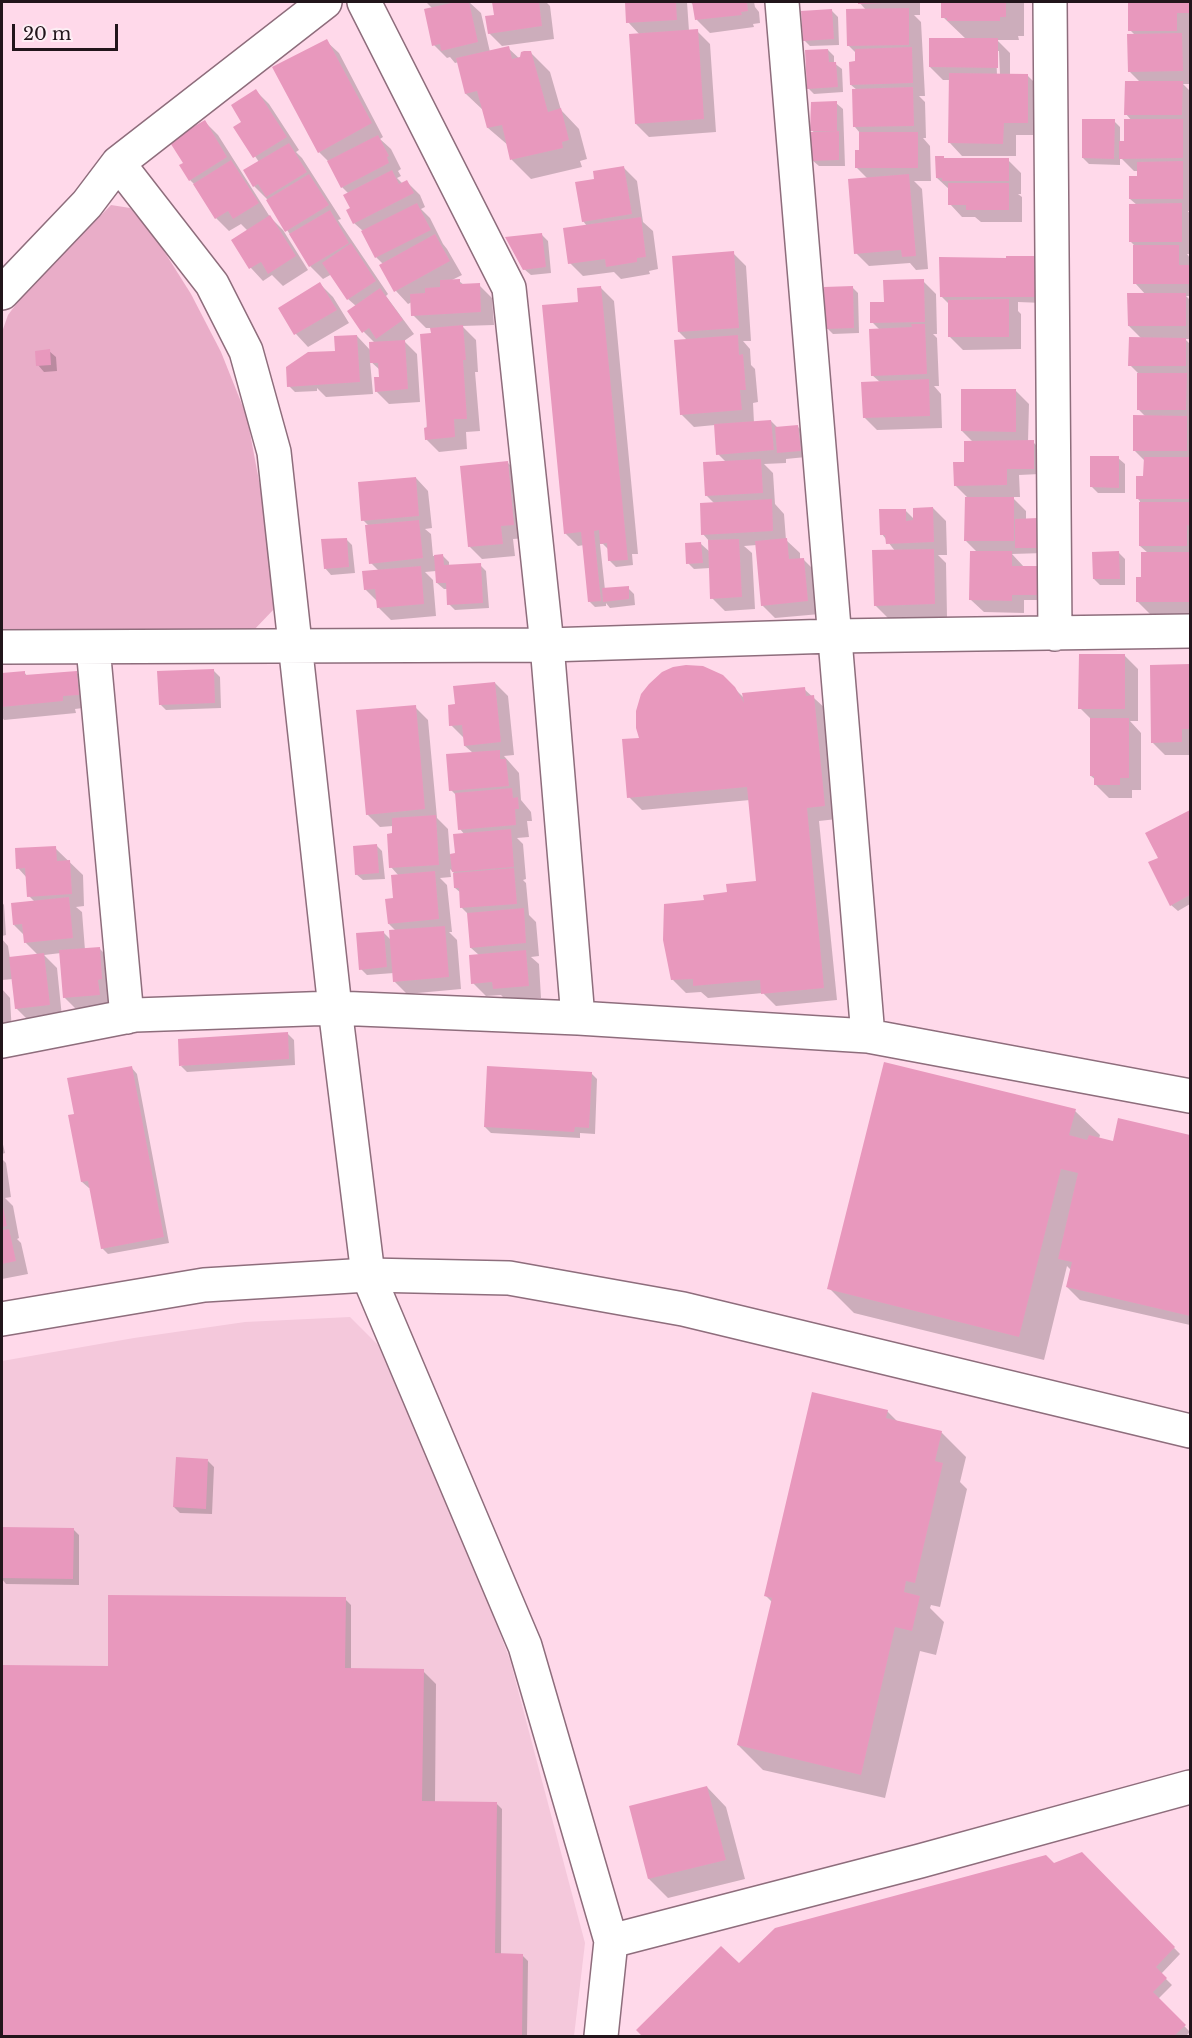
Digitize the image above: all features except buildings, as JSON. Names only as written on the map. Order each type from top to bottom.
[{"type":"street","points":[[2,293],[87,204],[118,163],[325,2]]},
{"type":"street","points":[[364,2],[508,288],[547,645],[578,1018]]},
{"type":"street","points":[[782,2],[868,1036]]},
{"type":"street","points":[[1050,2],[1055,634]]},
{"type":"street","points":[[118,163],[212,284],[246,351],[274,452],[335,1008],[368,1275],[525,1646],[611,1941],[600,2037]]},
{"type":"street","points":[[2,647],[547,645],[834,636],[1191,631]]},
{"type":"street","points":[[93,647],[127,1017]]},
{"type":"street","points":[[2,1041],[135,1015],[335,1008],[578,1018],[868,1036],[1191,1096]]},
{"type":"street","points":[[2,1319],[204,1285],[368,1275],[509,1278],[683,1309],[1191,1431]]},
{"type":"street","points":[[611,1941],[931,1858],[1191,1787]]},
{"type":"shaded area","points":[[111,205],[130,208],[157,240],[191,294],[221,352],[247,417],[265,513],[275,608],[252,632],[2,633],[2,332],[8,315],[26,291]]},
{"type":"shaded area","points":[[350,1317],[378,1345],[478,1576],[510,1660],[585,1943],[574,2036],[2,2036],[2,1361],[245,1322]]}]
